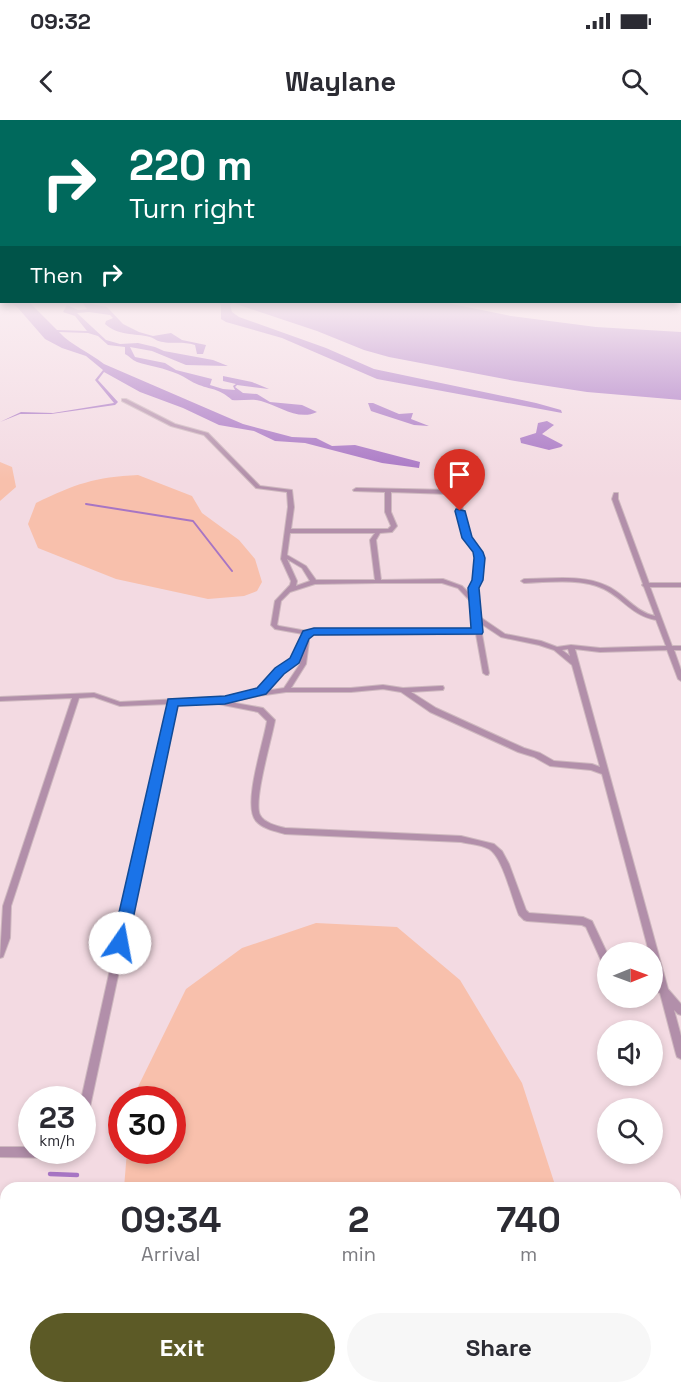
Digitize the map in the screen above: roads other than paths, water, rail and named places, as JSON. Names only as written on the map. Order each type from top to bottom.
[{"type":"street","points":[[124,400],[173,425],[206,434],[258,487],[290,491],[289,531],[284,555],[294,581],[277,605],[274,625],[282,630],[307,633],[477,632]]},
{"type":"street","points":[[356,490],[450,492],[459,497],[467,538],[480,558],[478,580],[473,588],[477,632],[486,673]]},
{"type":"street","points":[[289,531],[378,532],[394,528],[388,512],[388,490]]},
{"type":"street","points":[[616,494],[615,499],[645,585],[681,679]]},
{"type":"street","points":[[378,532],[373,540],[378,582]]},
{"type":"street","points":[[284,555],[304,567],[314,582]]},
{"type":"street","points":[[286,592],[314,582],[443,581],[453,583],[466,591],[476,605]]},
{"type":"street","points":[[524,581],[591,582],[607,588],[642,615],[657,618]]},
{"type":"street","points":[[645,585],[681,585]]},
{"type":"street","points":[[477,618],[503,636],[541,642],[556,649],[576,664]]},
{"type":"street","points":[[286,690],[303,663],[307,633]]},
{"type":"street","points":[[254,695],[269,685],[280,671],[295,661],[307,633]]},
{"type":"street","points":[[556,649],[571,647],[600,650],[681,648]]},
{"type":"street","points":[[571,647],[650,942]]},
{"type":"street","points":[[0,699],[94,695],[120,704],[211,701],[286,690],[441,688]]},
{"type":"street","points":[[403,690],[433,710],[553,764],[592,767],[606,773]]},
{"type":"street","points":[[0,954],[5,938],[7,906],[76,697]]},
{"type":"street","points":[[211,701],[260,710],[271,720],[270,736],[255,800],[255,813],[260,820],[285,831],[461,839],[491,846],[502,858],[522,912],[527,917],[582,921],[589,924],[597,942]]},
{"type":"street","points":[[90,1086],[173,702]]},
{"type":"street","points":[[663,990],[681,1011]]},
{"type":"street","points":[[663,990],[681,1054]]},
{"type":"street","points":[[0,1152],[18,1152]]},
{"type":"waterway","points":[[86,504],[193,521],[232,571]]},
{"type":"waterway","points":[[50,1174],[77,1175]]}]
